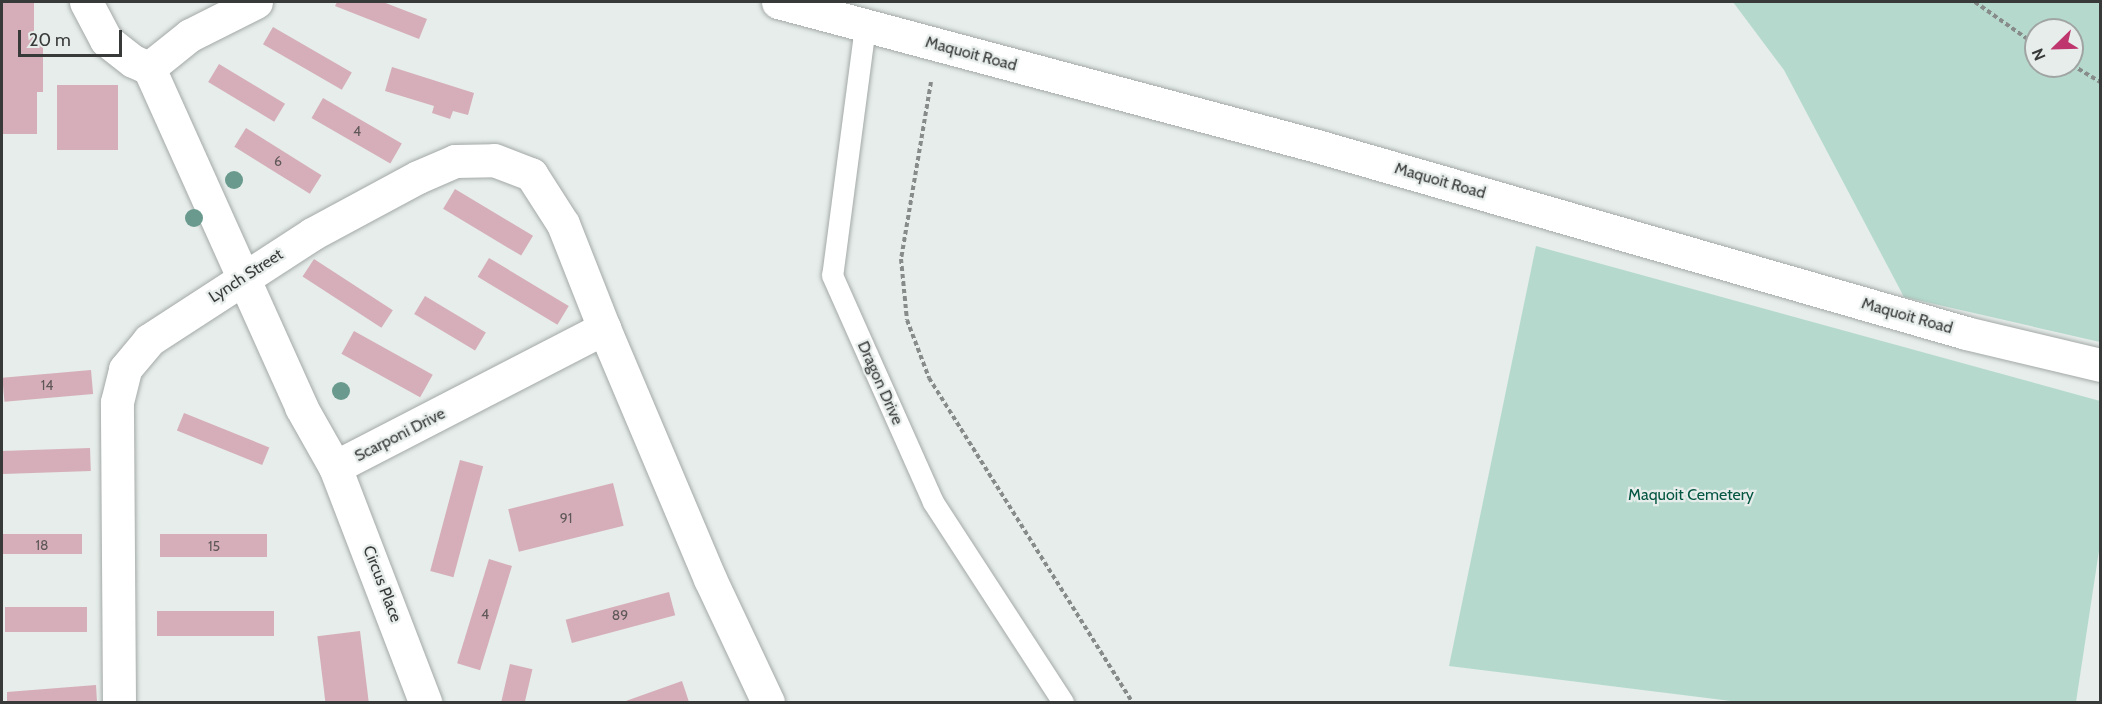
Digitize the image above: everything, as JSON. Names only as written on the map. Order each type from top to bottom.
[{"type":"street","points":[[86,2],[106,40],[133,61],[149,68],[190,35],[256,2]]},
{"type":"street","name":"Maquoit Road","points":[[778,2],[869,14],[1966,333],[2100,365]]},
{"type":"street","name":"Scarponi Drive","points":[[149,68],[301,407],[335,467],[604,328]]},
{"type":"street","name":"Lynch Street","points":[[119,702],[117,402],[125,369],[149,340],[312,234],[418,177],[455,161],[494,160],[531,174],[563,224],[604,328]]},
{"type":"street","points":[[604,328],[705,569],[768,702]]},
{"type":"street","name":"Circus Place","points":[[335,467],[425,702]]},
{"type":"lane","name":"Dragon Drive","points":[[869,14],[832,275],[933,502],[1063,702]]},
{"type":"path","points":[[1975,2],[2024,37]]},
{"type":"path","points":[[2084,73],[2100,82]]},
{"type":"path","points":[[931,82],[901,260],[907,320],[929,378],[1132,702]]},
{"type":"green space","points":[[1733,2],[2100,2],[2100,342],[1904,297],[1784,70]]},
{"type":"green space","name":"Maquoit Cemetery","points":[[1536,246],[2100,401],[2100,544],[2076,702],[1739,702],[1449,666]]},
{"type":"building","points":[[2,2],[34,2],[34,34],[43,34],[43,92],[37,92],[37,134],[2,134]]},
{"type":"building","points":[[337,2],[383,2],[427,19],[419,39],[335,6]]},
{"type":"building","points":[[273,27],[352,72],[342,90],[263,44]]},
{"type":"building","points":[[219,64],[285,104],[274,122],[208,82]]},
{"type":"building","points":[[392,67],[474,93],[468,115],[453,111],[450,119],[432,113],[434,106],[385,91]]},
{"type":"building","points":[[57,85],[118,85],[118,150],[57,150]]},
{"type":"building","points":[[323,98],[402,144],[390,163],[312,118]]},
{"type":"building","points":[[246,128],[321,175],[310,194],[234,147]]},
{"type":"building","points":[[455,189],[533,236],[521,256],[443,209]]},
{"type":"building","points":[[489,258],[569,306],[557,325],[478,277]]},
{"type":"building","points":[[314,259],[393,310],[381,328],[303,277]]},
{"type":"building","points":[[425,296],[486,333],[475,351],[414,314]]},
{"type":"building","points":[[354,331],[433,375],[420,397],[341,354]]},
{"type":"building","points":[[91,370],[93,394],[4,402],[2,378]]},
{"type":"building","points":[[184,413],[269,447],[262,465],[177,431]]},
{"type":"building","points":[[90,448],[91,471],[3,474],[2,451]]},
{"type":"building","points":[[460,460],[483,466],[453,577],[430,571]]},
{"type":"building","points":[[613,483],[624,526],[519,552],[508,509]]},
{"type":"building","points":[[2,534],[82,534],[82,554],[2,554]]},
{"type":"building","points":[[160,534],[267,534],[267,557],[160,557]]},
{"type":"building","points":[[489,559],[512,566],[480,670],[457,663]]},
{"type":"building","points":[[669,592],[675,615],[572,643],[566,620]]},
{"type":"building","points":[[5,607],[87,607],[87,632],[5,632]]},
{"type":"building","points":[[157,611],[274,611],[274,636],[157,636]]},
{"type":"building","points":[[360,631],[369,702],[325,702],[317,636]]},
{"type":"building","points":[[510,664],[532,669],[525,702],[501,702]]},
{"type":"building","points":[[682,681],[689,702],[623,702]]},
{"type":"building","points":[[96,685],[97,702],[7,702],[7,692]]}]
